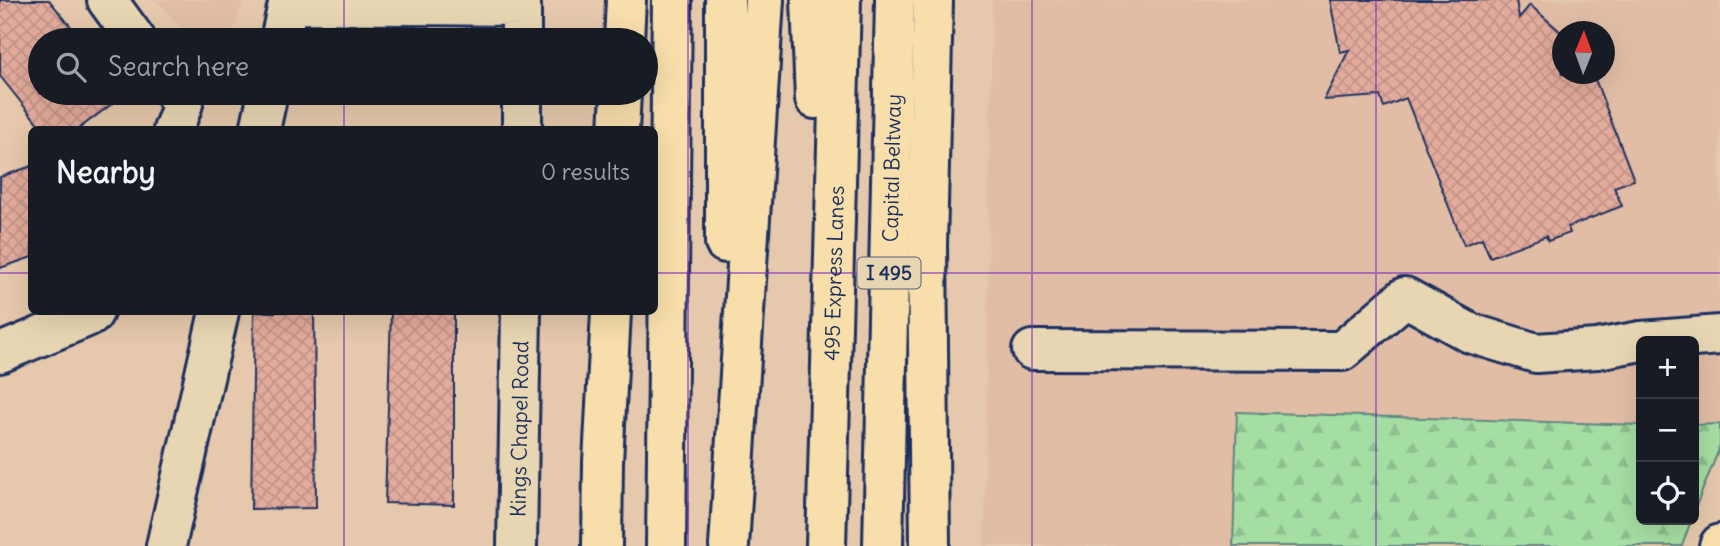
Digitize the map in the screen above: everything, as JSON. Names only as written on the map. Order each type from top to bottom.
[{"type":"highway","points":[[625,28],[626,0]]},
{"type":"highway","points":[[666,546],[672,0]]},
{"type":"highway","points":[[725,0],[727,546]]},
{"type":"highway","points":[[727,546],[764,0]]},
{"type":"highway","points":[[811,0],[827,489]]},
{"type":"highway","name":"495 Express Lanes","points":[[826,546],[841,0]]},
{"type":"highway","name":"Capital Beltway","points":[[884,546],[895,0]]},
{"type":"highway","points":[[930,546],[927,245],[933,0]]},
{"type":"highway","points":[[619,126],[620,105]]},
{"type":"highway","points":[[602,546],[611,315]]},
{"type":"street","points":[[107,0],[127,28]]},
{"type":"street","points":[[284,22],[521,23]]},
{"type":"street","points":[[175,126],[183,105]]},
{"type":"street","points":[[261,126],[265,105]]},
{"type":"street","points":[[522,105],[522,126]]},
{"type":"street","points":[[1032,350],[1342,351],[1405,297],[1470,333],[1536,354],[1597,349],[1636,342]]},
{"type":"street","points":[[0,353],[92,315]]},
{"type":"street","points":[[166,546],[218,315]]},
{"type":"street","name":"Kings Chapel Road","points":[[517,546],[520,315]]},
{"type":"street","points":[[1699,337],[1720,335]]},
{"type":"shaded area","points":[[156,0],[244,0],[234,28],[180,28]]},
{"type":"shaded area","points":[[992,0],[1720,0],[1720,424],[1699,425],[1699,336],[1636,336],[1636,425],[1237,412],[1233,546],[984,546]]},
{"type":"green space","points":[[1237,412],[1636,425],[1636,525],[1689,525],[1682,546],[1233,546]]},
{"type":"green space","points":[[1720,424],[1720,447],[1699,499],[1699,462],[1699,425]]},
{"type":"building","points":[[0,0],[49,0],[72,28],[28,28],[28,105],[110,105],[82,126],[40,126],[0,76]]},
{"type":"building","points":[[1330,0],[1516,0],[1519,18],[1530,5],[1552,24],[1552,84],[1597,84],[1634,180],[1614,187],[1622,206],[1568,227],[1570,233],[1548,241],[1546,236],[1490,257],[1482,238],[1464,245],[1406,98],[1384,107],[1380,96],[1324,100],[1349,50],[1340,52]]},
{"type":"building","points":[[28,167],[28,258],[0,268],[0,177]]},
{"type":"building","points":[[254,315],[314,315],[316,508],[251,509]]},
{"type":"building","points":[[391,315],[454,315],[454,505],[385,503]]}]
